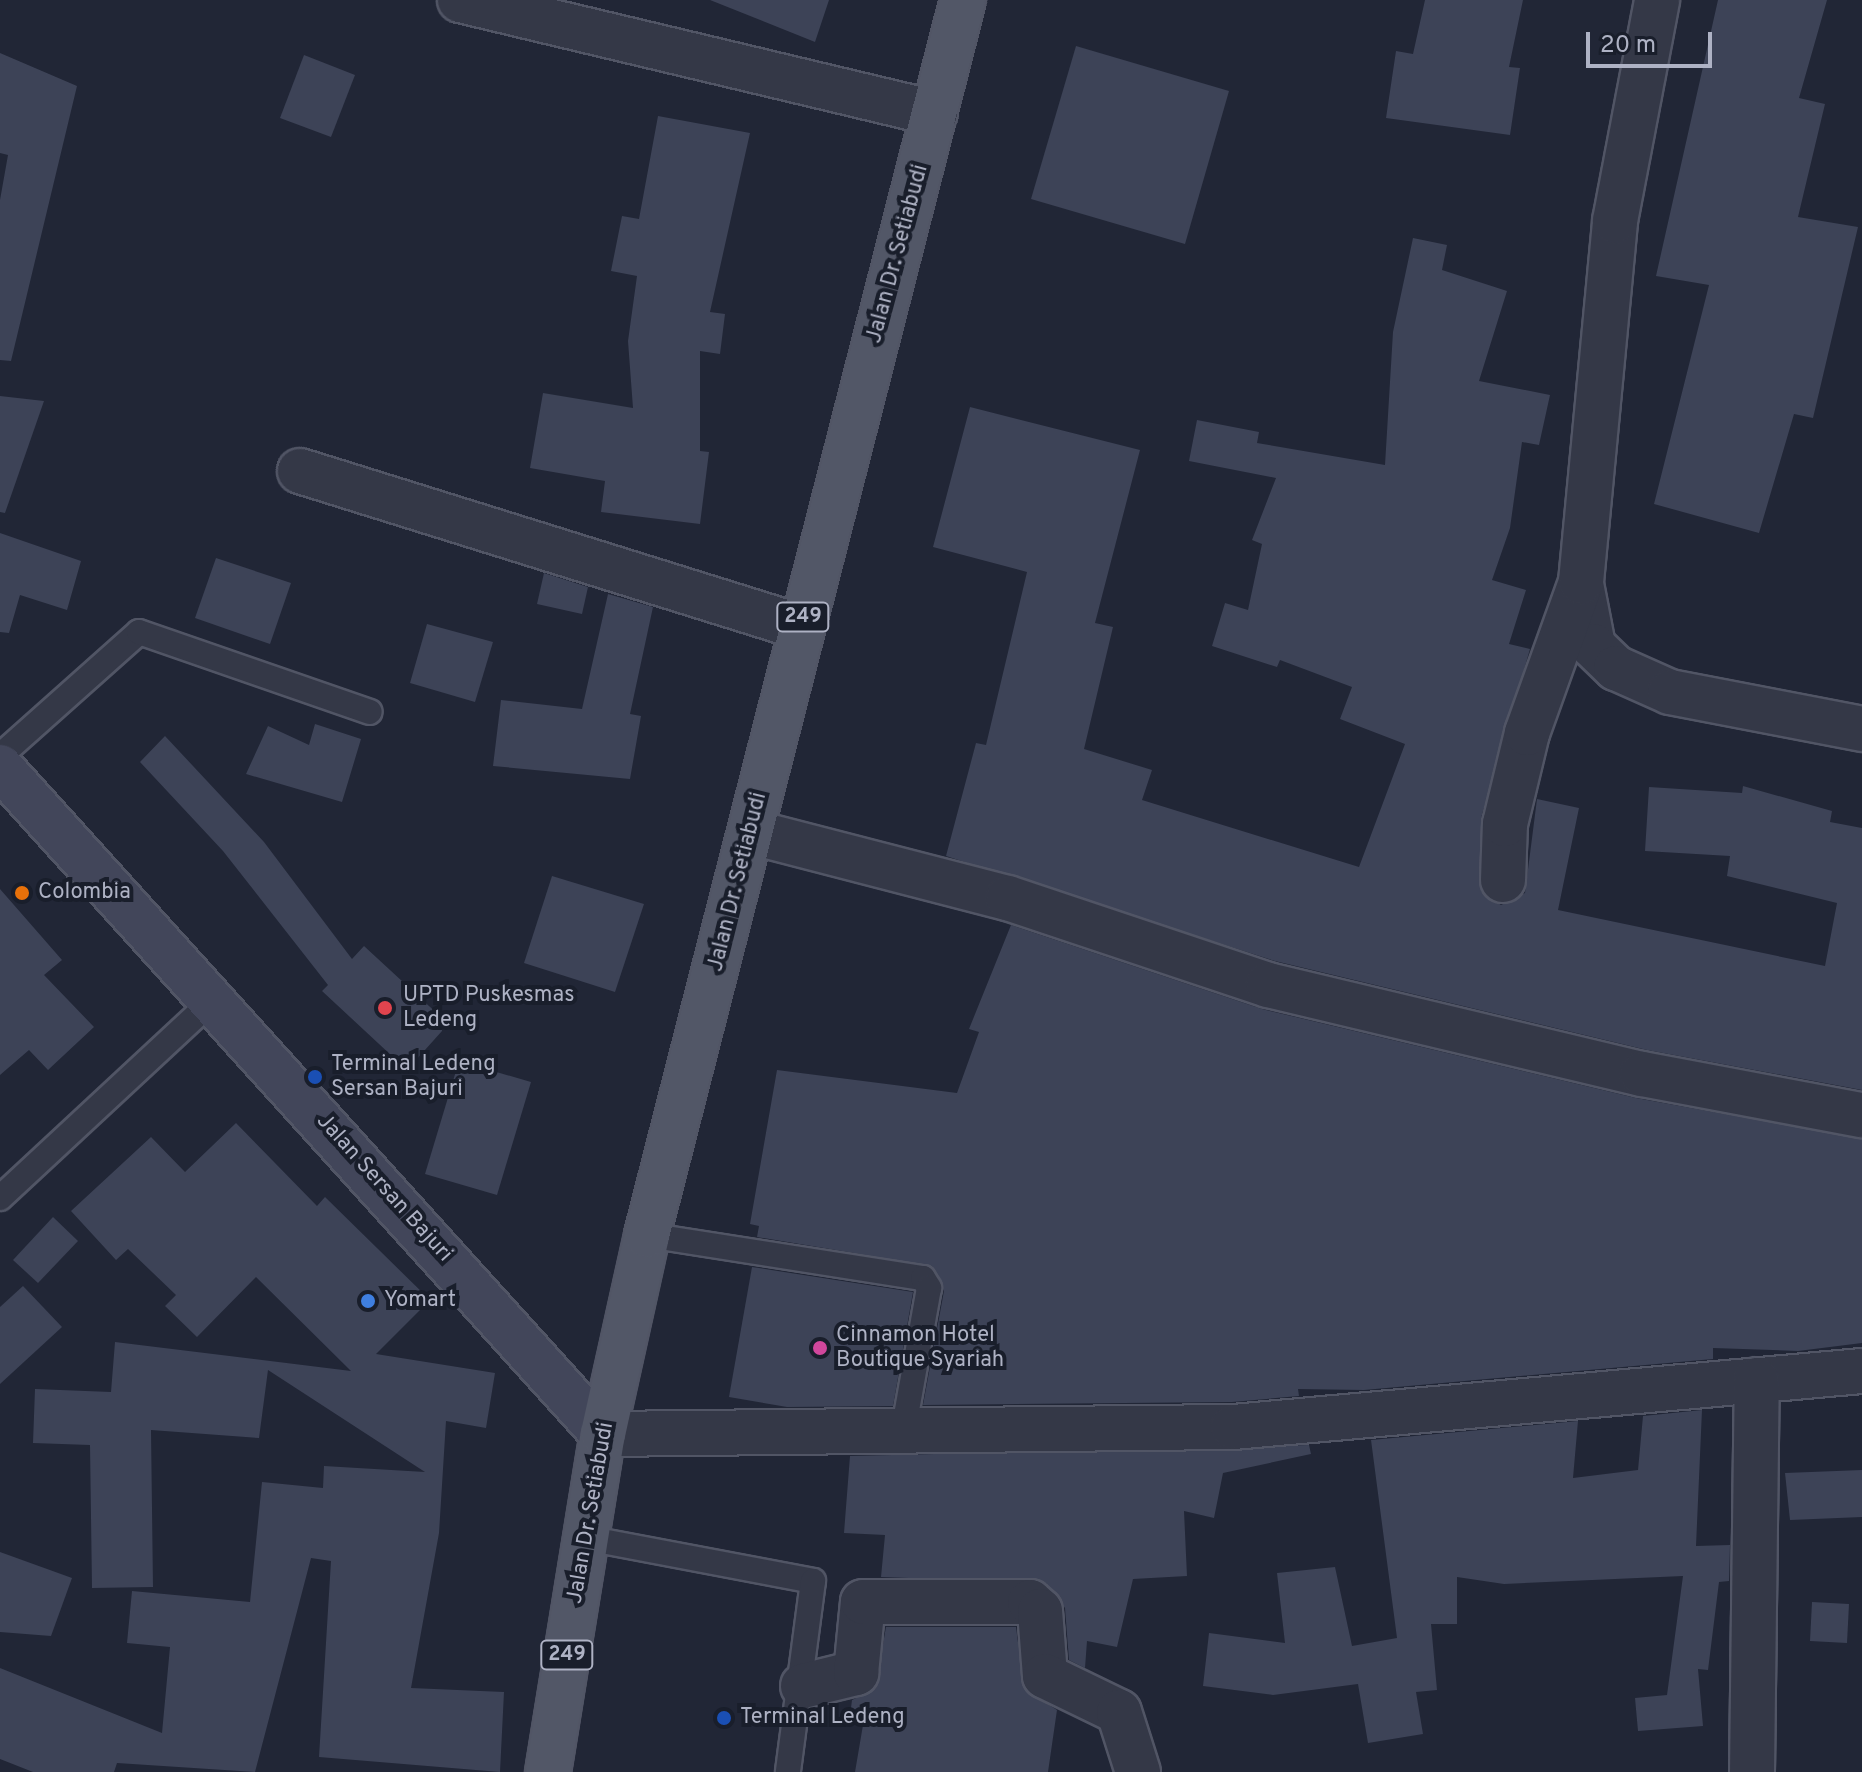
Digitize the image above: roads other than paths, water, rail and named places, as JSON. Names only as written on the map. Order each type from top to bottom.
[{"type":"main road","name":"Jalan Dr. Setiabudi","points":[[548,1772],[603,1434],[647,1235],[963,0]]},
{"type":"main road","name":"Jalan Sersan Bajuri","points":[[0,767],[603,1434]]},
{"type":"street","points":[[460,0],[935,113]]},
{"type":"street","points":[[1503,880],[1505,824],[1527,733],[1581,582],[1615,221],[1657,0]]},
{"type":"street","points":[[300,471],[801,627]]},
{"type":"street","points":[[1581,582],[1593,646],[1616,668],[1670,692],[1862,729]]},
{"type":"street","points":[[752,832],[1008,898],[1268,985],[1642,1074],[1862,1115]]},
{"type":"street","points":[[603,1434],[1233,1427],[1862,1371]]},
{"type":"street","points":[[1752,1772],[1757,1380]]},
{"type":"street","points":[[803,1686],[856,1673],[863,1602],[1030,1602],[1040,1611],[1045,1676],[1119,1712],[1138,1772]]},
{"type":"lane","points":[[0,756],[139,632],[370,712]]},
{"type":"lane","points":[[0,1198],[213,1000]]},
{"type":"lane","points":[[647,1235],[923,1278],[929,1288],[903,1433]]},
{"type":"lane","points":[[586,1538],[809,1577],[803,1686],[788,1772]]},
{"type":"place","name":"Colombia","points":[[22,893]]},
{"type":"place","name":"UPTD Puskesmas Ledeng","points":[[385,1008]]},
{"type":"place","name":"Terminal Ledeng Sersan Bajuri","points":[[315,1077]]},
{"type":"place","name":"Yomart","points":[[368,1301]]},
{"type":"place","name":"Cinnamon Hotel Boutique Syariah","points":[[820,1348]]},
{"type":"place","name":"Terminal Ledeng","points":[[724,1718]]}]
